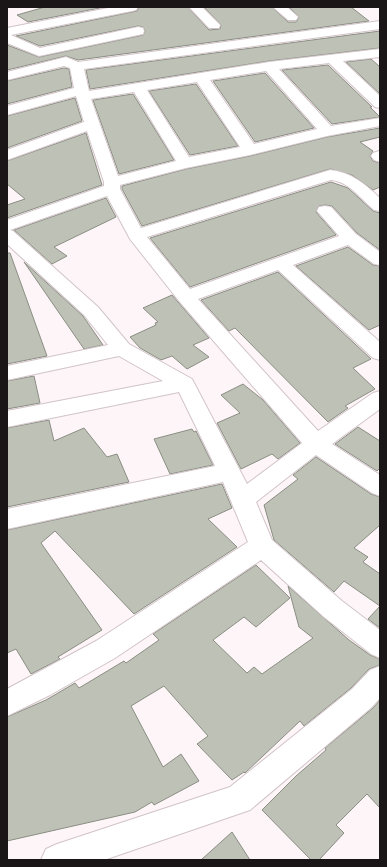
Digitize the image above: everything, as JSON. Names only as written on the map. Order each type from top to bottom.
[{"type":"street","points":[[195,7],[214,25]]},
{"type":"street","points":[[279,7],[292,17]]},
{"type":"street","points":[[7,32],[123,8],[138,31],[158,55]]},
{"type":"street","points":[[7,76],[66,61],[76,66],[380,25]]},
{"type":"street","points":[[7,38],[39,52],[138,31]]},
{"type":"street","points":[[7,112],[82,93],[269,66],[380,53]]},
{"type":"street","points":[[334,59],[380,104]]},
{"type":"street","points":[[76,66],[82,93],[112,185],[136,236],[186,297],[316,444],[380,487]]},
{"type":"street","points":[[269,66],[327,131]]},
{"type":"street","points":[[201,77],[250,150]]},
{"type":"street","points":[[138,86],[185,163]]},
{"type":"street","points":[[7,226],[112,185],[185,163],[250,150],[327,131],[380,122]]},
{"type":"street","points":[[7,155],[92,124]]},
{"type":"street","points":[[136,236],[330,175],[338,175],[346,178],[377,200]]},
{"type":"street","points":[[325,211],[350,238],[380,260]]},
{"type":"street","points":[[7,235],[91,311],[122,349],[185,384],[243,499],[262,546],[333,609],[380,646]]},
{"type":"street","points":[[186,297],[350,238]]},
{"type":"street","points":[[280,263],[380,353]]},
{"type":"street","points":[[7,373],[122,349]]},
{"type":"street","points":[[7,419],[185,384]]},
{"type":"street","points":[[243,499],[380,398]]},
{"type":"street","points":[[7,519],[229,472]]},
{"type":"street","points":[[7,703],[42,687],[146,624],[262,546]]},
{"type":"street","points":[[56,860],[239,799],[362,698],[380,679]]},
{"type":"building","points":[[45,7],[105,7],[28,22],[17,15]]},
{"type":"building","points":[[139,7],[188,7],[209,30],[220,29],[221,25],[204,7],[272,7],[288,22],[296,22],[299,17],[289,7],[351,7],[369,21],[78,60],[66,56],[7,70],[7,45],[39,57],[143,35],[145,31],[143,27],[138,26],[40,46],[16,36],[137,11]]},
{"type":"building","points":[[380,31],[380,48],[269,61],[90,89],[86,70]]},
{"type":"building","points":[[371,59],[380,67],[380,94],[346,62]]},
{"type":"building","points":[[328,65],[372,107],[370,107],[380,117],[332,124],[282,70]]},
{"type":"building","points":[[64,68],[69,69],[72,87],[7,104],[7,81]]},
{"type":"building","points":[[265,73],[314,128],[255,142],[213,81]]},
{"type":"building","points":[[196,84],[238,146],[190,155],[149,91]]},
{"type":"building","points":[[133,94],[174,160],[119,174],[93,100]]},
{"type":"building","points":[[75,98],[82,121],[7,148],[7,116]]},
{"type":"building","points":[[380,128],[380,137],[360,142],[373,151],[370,156],[373,161],[380,163],[380,187],[373,190],[352,175],[330,169],[142,226],[122,189],[122,186],[186,169],[250,156],[327,137]]},
{"type":"building","points":[[86,133],[102,185],[7,218],[7,205],[25,199],[7,184],[7,161]]},
{"type":"building","points":[[331,182],[348,188],[373,211],[380,213],[380,250],[357,233],[332,206],[319,206],[316,212],[336,235],[190,287],[150,238]]},
{"type":"building","points":[[106,198],[116,217],[54,247],[67,256],[52,264],[14,230]]},
{"type":"building","points":[[348,247],[373,265],[380,266],[380,325],[369,330],[296,266]]},
{"type":"building","points":[[7,253],[10,253],[47,356],[7,364]]},
{"type":"building","points":[[24,262],[83,316],[103,345],[84,349]]},
{"type":"building","points":[[278,272],[371,359],[353,368],[375,389],[345,406],[348,408],[328,422],[235,328],[229,331],[201,300]]},
{"type":"building","points":[[172,295],[209,338],[193,345],[209,357],[187,369],[172,356],[161,360],[140,348],[130,337],[156,325],[155,323],[158,322],[143,308]]},
{"type":"building","points":[[34,376],[40,403],[7,409],[7,381]]},
{"type":"building","points":[[243,384],[263,400],[300,443],[278,459],[272,454],[241,469],[217,423],[240,413],[221,395]]},
{"type":"building","points":[[49,420],[54,441],[84,428],[107,457],[117,454],[129,482],[7,507],[7,428]]},
{"type":"building","points":[[358,427],[380,441],[380,468],[377,471],[335,444]]},
{"type":"building","points":[[192,429],[194,432],[196,431],[213,465],[170,474],[154,439]]},
{"type":"building","points":[[316,457],[371,494],[380,497],[380,525],[354,548],[368,557],[363,562],[380,574],[380,606],[344,581],[334,592],[274,540],[264,505],[298,479],[293,475]]},
{"type":"building","points":[[222,484],[232,508],[208,519],[237,547],[134,614],[55,531],[41,543],[102,630],[58,657],[60,659],[31,674],[16,649],[7,653],[7,530]]},
{"type":"building","points":[[256,565],[290,598],[256,627],[244,617],[213,640],[247,673],[254,667],[262,674],[313,638],[299,627],[288,586],[349,640],[370,655],[380,659],[380,665],[369,669],[351,688],[304,726],[300,721],[245,773],[244,772],[232,780],[197,744],[208,736],[164,686],[131,706],[163,767],[181,754],[199,781],[154,805],[152,802],[135,812],[7,841],[7,717],[46,700],[75,683],[79,688],[124,661],[126,663],[159,640],[153,634]]},
{"type":"building","points":[[380,606],[380,628],[368,619]]},
{"type":"building","points":[[380,700],[380,808],[367,794],[336,825],[344,833],[319,860],[311,860],[262,810],[296,776],[326,750],[325,748],[373,708]]},
{"type":"building","points":[[232,832],[250,860],[201,860]]}]
